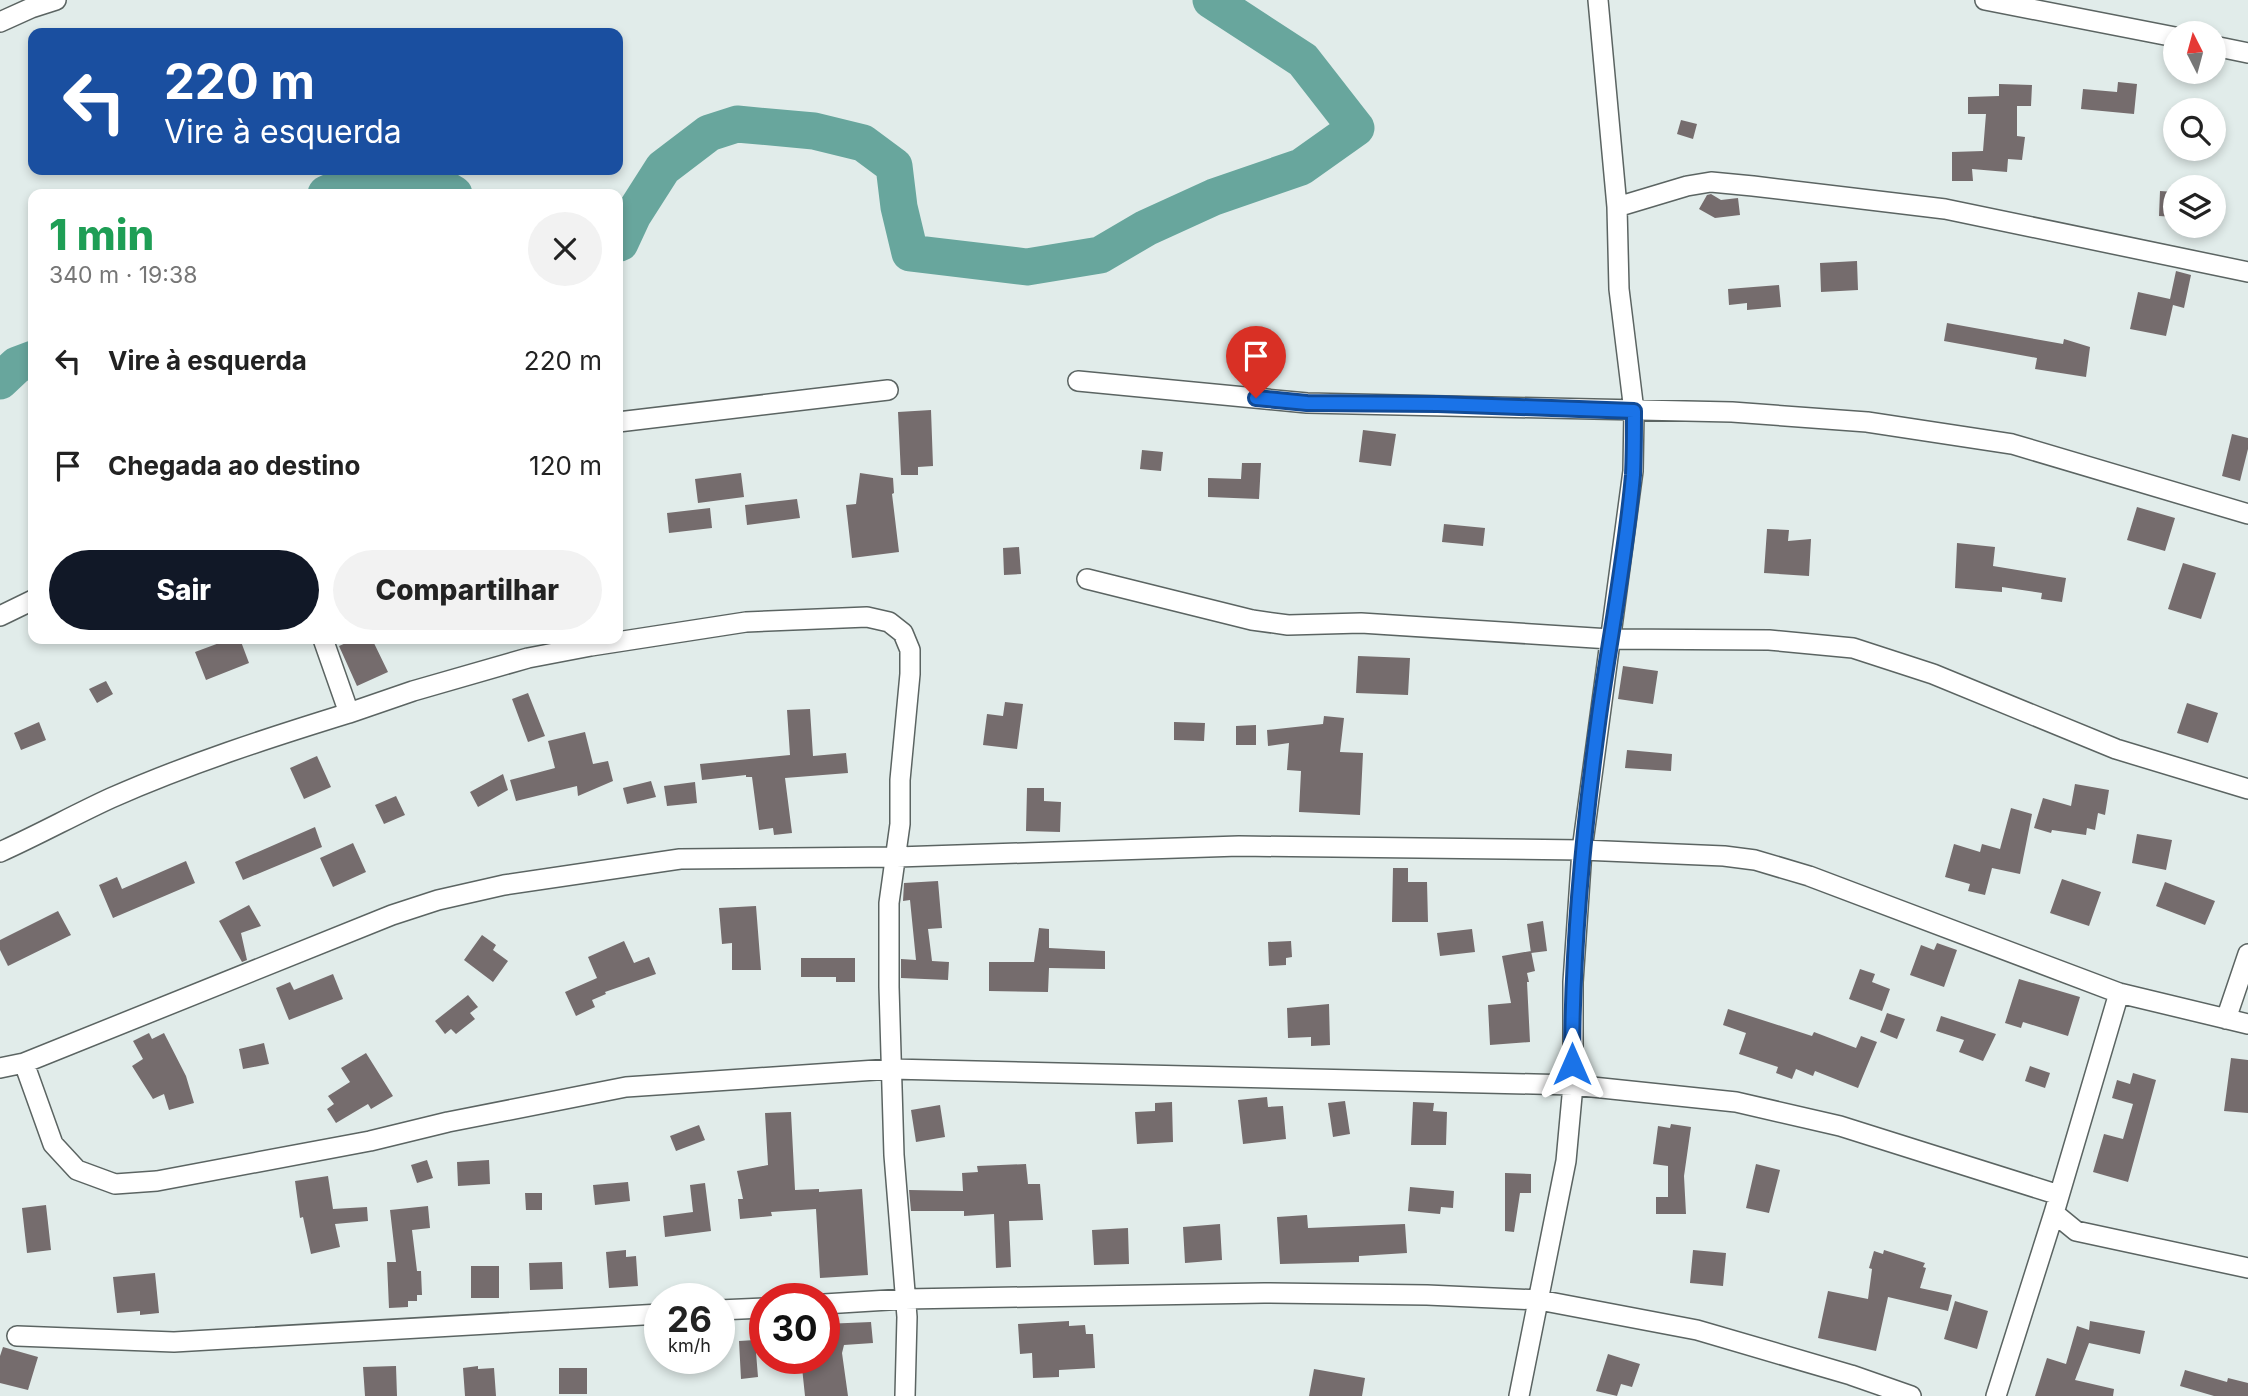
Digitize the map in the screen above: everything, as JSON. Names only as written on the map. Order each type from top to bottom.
[{"type":"street","points":[[0,22],[56,0]]},
{"type":"street","points":[[1518,1396],[1566,1161],[1573,1085],[1573,982],[1582,850],[1628,524],[1633,471],[1634,411],[1619,289],[1617,206],[1598,0]]},
{"type":"street","points":[[1985,0],[2163,35]]},
{"type":"street","points":[[2226,48],[2248,53]]},
{"type":"street","points":[[1617,206],[1711,182],[1753,186],[1945,209],[2248,272]]},
{"type":"street","points":[[1078,381],[1307,403],[1732,411],[1867,422],[2012,444],[2248,514]]},
{"type":"street","points":[[623,421],[888,390]]},
{"type":"street","points":[[1087,579],[1252,620],[1288,625],[1361,623],[1610,639],[1769,640],[1853,648],[1933,674],[2116,749],[2248,789]]},
{"type":"street","points":[[0,616],[28,602]]},
{"type":"street","points":[[623,641],[746,622],[867,617],[889,622],[903,633],[911,650],[901,766],[900,824],[889,903],[891,1069],[894,1154],[905,1299],[905,1396]]},
{"type":"street","points":[[325,644],[349,713]]},
{"type":"street","points":[[0,852],[110,799],[232,749],[460,677],[528,659],[604,644]]},
{"type":"street","points":[[0,1068],[24,1063],[392,915],[438,900],[504,885],[680,859],[897,858],[1239,846],[1582,850],[1724,856],[1755,860],[1899,908],[2119,993],[2248,1024]]},
{"type":"street","points":[[2226,1019],[2248,954]]},
{"type":"street","points":[[1996,1396],[2119,993]]},
{"type":"street","points":[[24,1063],[53,1144],[77,1170],[115,1184],[157,1181],[370,1141],[448,1122],[626,1087],[891,1069],[1573,1085],[1737,1102],[1840,1126],[2056,1204],[2077,1231]]},
{"type":"street","points":[[2044,1244],[2077,1231],[2248,1268]]},
{"type":"street","points":[[840,1303],[905,1299],[1264,1293],[1427,1295],[1539,1300],[1697,1330],[1852,1374],[1911,1396]]},
{"type":"street","points":[[18,1336],[174,1342],[644,1315]]},
{"type":"building","points":[[2118,82],[2137,84],[2134,114],[2081,109],[2083,89],[2117,92]]},
{"type":"building","points":[[1999,84],[2032,85],[2031,106],[2017,106],[2017,136],[2025,137],[2022,160],[2008,159],[2007,172],[1972,169],[1973,181],[1952,181],[1952,152],[1983,151],[1986,114],[1968,114],[1968,97],[1999,96]]},
{"type":"building","points":[[1681,120],[1697,124],[1693,139],[1677,134]]},
{"type":"building","points":[[2160,191],[2163,191],[2163,216],[2159,216]]},
{"type":"building","points":[[1711,194],[1721,200],[1738,198],[1740,215],[1715,218],[1699,209],[1707,195]]},
{"type":"building","points":[[1857,261],[1858,290],[1821,292],[1820,263]]},
{"type":"building","points":[[2176,271],[2191,275],[2184,308],[2173,305],[2166,336],[2130,329],[2138,292],[2170,299]]},
{"type":"building","points":[[1779,285],[1781,307],[1747,310],[1747,303],[1729,305],[1728,289]]},
{"type":"building","points":[[1947,323],[2063,344],[2064,339],[2090,347],[2086,377],[2035,369],[2037,358],[1944,341]]},
{"type":"building","points":[[931,410],[933,466],[918,467],[918,475],[901,475],[898,412]]},
{"type":"building","points":[[1363,430],[1396,434],[1391,466],[1359,462]]},
{"type":"building","points":[[2232,434],[2248,438],[2240,481],[2222,476]]},
{"type":"building","points":[[1142,450],[1163,452],[1161,471],[1140,469]]},
{"type":"building","points":[[1242,463],[1261,463],[1259,499],[1208,497],[1208,478],[1241,479]]},
{"type":"building","points":[[741,473],[744,497],[698,503],[695,479]]},
{"type":"building","points":[[860,473],[893,478],[892,494],[899,552],[852,558],[846,505],[856,504]]},
{"type":"building","points":[[797,499],[800,518],[747,525],[745,505]]},
{"type":"building","points":[[2137,507],[2175,518],[2165,551],[2127,540]]},
{"type":"building","points":[[710,508],[712,528],[669,533],[667,513]]},
{"type":"building","points":[[1444,524],[1485,528],[1483,546],[1442,542]]},
{"type":"building","points":[[1767,529],[1789,530],[1788,541],[1811,539],[1809,576],[1764,573]]},
{"type":"building","points":[[1957,543],[1995,547],[1993,566],[2066,578],[2062,602],[2041,599],[2042,593],[2002,587],[2002,592],[1955,588]]},
{"type":"building","points":[[1019,547],[1021,574],[1004,575],[1003,548]]},
{"type":"building","points":[[2183,563],[2216,573],[2201,619],[2168,609]]},
{"type":"building","points":[[217,644],[242,644],[249,663],[206,680],[195,652]]},
{"type":"building","points":[[374,644],[388,672],[357,686],[339,646]]},
{"type":"building","points":[[1358,656],[1410,658],[1408,695],[1356,693]]},
{"type":"building","points":[[1623,666],[1658,671],[1653,704],[1618,699]]},
{"type":"building","points":[[106,681],[113,694],[97,703],[89,689]]},
{"type":"building","points":[[528,693],[545,736],[528,742],[512,699]]},
{"type":"building","points":[[1005,702],[1023,704],[1017,749],[983,745],[987,714],[1003,716]]},
{"type":"building","points":[[2187,703],[2218,713],[2208,743],[2177,733]]},
{"type":"building","points":[[810,709],[813,756],[846,753],[848,773],[785,778],[792,833],[774,835],[773,828],[759,830],[752,777],[746,775],[702,780],[700,764],[790,755],[787,710]]},
{"type":"building","points":[[1324,716],[1344,718],[1340,752],[1363,753],[1360,815],[1299,812],[1301,771],[1287,770],[1289,743],[1268,746],[1267,730],[1323,724]]},
{"type":"building","points":[[39,722],[46,740],[21,750],[14,733]]},
{"type":"building","points":[[1174,722],[1205,723],[1204,741],[1174,740]]},
{"type":"building","points":[[1256,725],[1256,745],[1236,745],[1236,726]]},
{"type":"building","points":[[585,732],[593,764],[608,761],[613,781],[578,796],[577,786],[516,801],[510,780],[555,768],[548,741]]},
{"type":"building","points":[[1627,750],[1672,754],[1671,771],[1625,768]]},
{"type":"building","points":[[317,756],[331,787],[304,799],[290,768]]},
{"type":"building","points":[[503,774],[508,790],[478,807],[470,792]]},
{"type":"building","points":[[651,781],[656,797],[627,804],[623,788]]},
{"type":"building","points":[[695,782],[697,803],[667,806],[664,786]]},
{"type":"building","points":[[2075,784],[2109,790],[2105,815],[2098,813],[2095,830],[2087,828],[2086,835],[2052,830],[2051,833],[2034,828],[2043,798],[2071,806]]},
{"type":"building","points":[[1027,788],[1044,788],[1044,801],[1061,802],[1060,832],[1026,831]]},
{"type":"building","points":[[396,796],[405,815],[384,824],[375,805]]},
{"type":"building","points":[[2011,808],[2032,814],[2020,874],[1992,868],[1985,895],[1968,891],[1970,884],[1945,877],[1954,844],[1980,852],[1982,844],[2000,849]]},
{"type":"building","points":[[315,827],[322,847],[243,880],[235,862]]},
{"type":"building","points":[[2137,834],[2172,840],[2166,870],[2132,863]]},
{"type":"building","points":[[353,843],[366,872],[333,887],[320,858]]},
{"type":"building","points":[[186,861],[195,883],[113,918],[99,885],[117,877],[122,889]]},
{"type":"building","points":[[1393,868],[1408,868],[1408,882],[1427,882],[1428,922],[1392,922]]},
{"type":"building","points":[[2062,879],[2101,892],[2089,926],[2050,913]]},
{"type":"building","points":[[938,881],[942,928],[928,929],[932,961],[949,962],[948,980],[901,978],[901,959],[916,960],[910,900],[903,901],[904,883]]},
{"type":"building","points":[[2165,882],[2215,901],[2205,925],[2156,906]]},
{"type":"building","points":[[249,905],[261,926],[241,933],[247,960],[242,962],[219,921]]},
{"type":"building","points":[[756,906],[761,970],[732,970],[732,943],[722,944],[719,908]]},
{"type":"building","points":[[58,911],[71,935],[8,966],[0,950],[0,940]]},
{"type":"building","points":[[1543,921],[1547,951],[1531,953],[1527,924]]},
{"type":"building","points":[[1039,928],[1049,929],[1049,948],[1105,951],[1105,969],[1049,968],[1048,992],[989,991],[989,962],[1034,962]]},
{"type":"building","points":[[1472,929],[1475,952],[1440,956],[1437,933]]},
{"type":"building","points":[[482,935],[496,945],[493,950],[508,961],[493,982],[464,960]]},
{"type":"building","points":[[624,941],[634,963],[649,957],[656,974],[605,992],[606,994],[592,1000],[595,1007],[576,1016],[565,992],[597,978],[588,957]]},
{"type":"building","points":[[1291,941],[1292,957],[1286,958],[1286,965],[1269,966],[1268,942]]},
{"type":"building","points":[[1937,943],[1957,950],[1944,987],[1910,975],[1921,945],[1934,950]]},
{"type":"building","points":[[1531,951],[1535,971],[1527,973],[1530,1042],[1490,1045],[1488,1005],[1511,1003],[1502,956]]},
{"type":"building","points":[[801,958],[855,958],[855,982],[836,982],[836,977],[801,977]]},
{"type":"building","points":[[1860,969],[1875,974],[1872,982],[1890,989],[1882,1011],[1849,999]]},
{"type":"building","points":[[333,974],[343,999],[289,1020],[276,988],[290,982],[294,990]]},
{"type":"building","points":[[2019,979],[2080,997],[2068,1036],[2023,1022],[2021,1028],[2005,1023]]},
{"type":"building","points":[[468,995],[478,1007],[470,1013],[475,1019],[456,1034],[451,1029],[445,1034],[435,1021]]},
{"type":"building","points":[[1329,1004],[1330,1045],[1311,1046],[1311,1037],[1288,1038],[1287,1008]]},
{"type":"building","points":[[1728,1009],[1812,1036],[1814,1032],[1856,1048],[1861,1036],[1877,1042],[1858,1088],[1815,1071],[1813,1076],[1796,1069],[1792,1079],[1776,1073],[1778,1067],[1739,1054],[1746,1033],[1723,1025]]},
{"type":"building","points":[[1887,1013],[1905,1019],[1897,1039],[1880,1032]]},
{"type":"building","points":[[1941,1016],[1996,1034],[1983,1061],[1959,1052],[1964,1040],[1936,1031]]},
{"type":"building","points":[[149,1033],[152,1039],[164,1033],[186,1076],[194,1103],[169,1110],[164,1094],[153,1099],[132,1066],[143,1059],[133,1041]]},
{"type":"building","points":[[264,1043],[269,1064],[243,1069],[239,1049]]},
{"type":"building","points":[[366,1053],[393,1096],[371,1109],[368,1104],[336,1123],[327,1109],[334,1104],[328,1096],[350,1082],[341,1068]]},
{"type":"building","points":[[2231,1058],[2248,1060],[2248,1113],[2224,1111]]},
{"type":"building","points":[[2030,1066],[2050,1073],[2045,1088],[2025,1081]]},
{"type":"building","points":[[2133,1073],[2156,1080],[2128,1182],[2093,1172],[2104,1134],[2123,1139],[2133,1104],[2112,1098],[2117,1080],[2130,1084]]},
{"type":"building","points":[[1267,1097],[1268,1107],[1283,1106],[1286,1139],[1243,1144],[1238,1100]]},
{"type":"building","points":[[1345,1101],[1350,1134],[1333,1137],[1328,1103]]},
{"type":"building","points":[[1172,1102],[1173,1142],[1137,1144],[1135,1112],[1155,1111],[1155,1103]]},
{"type":"building","points":[[1413,1102],[1434,1103],[1433,1111],[1447,1112],[1446,1145],[1411,1145]]},
{"type":"building","points":[[940,1105],[945,1137],[916,1142],[911,1110]]},
{"type":"building","points":[[791,1112],[795,1190],[819,1189],[819,1192],[862,1189],[868,1275],[820,1278],[816,1209],[771,1212],[772,1216],[740,1219],[738,1199],[743,1199],[737,1171],[768,1165],[765,1113]]},
{"type":"building","points":[[1671,1124],[1691,1127],[1684,1176],[1686,1214],[1656,1214],[1656,1197],[1668,1197],[1668,1166],[1653,1164],[1658,1126],[1670,1128]]},
{"type":"building","points":[[699,1125],[705,1140],[676,1151],[670,1136]]},
{"type":"building","points":[[427,1160],[433,1178],[417,1183],[411,1165]]},
{"type":"building","points":[[489,1160],[490,1184],[458,1186],[457,1162]]},
{"type":"building","points":[[1026,1164],[1028,1184],[1040,1184],[1043,1220],[1009,1221],[1011,1267],[996,1268],[994,1214],[964,1216],[964,1211],[911,1211],[909,1190],[963,1191],[962,1173],[978,1172],[977,1166]]},
{"type":"building","points":[[1756,1164],[1780,1170],[1769,1213],[1746,1208]]},
{"type":"building","points":[[1505,1173],[1531,1174],[1531,1193],[1520,1193],[1514,1232],[1505,1231]]},
{"type":"building","points":[[328,1176],[333,1209],[367,1207],[368,1221],[335,1224],[340,1247],[311,1254],[303,1217],[300,1218],[295,1181]]},
{"type":"building","points":[[628,1182],[630,1201],[595,1205],[593,1185]]},
{"type":"building","points":[[705,1183],[711,1231],[665,1237],[663,1216],[693,1212],[690,1185]]},
{"type":"building","points":[[1410,1187],[1454,1191],[1453,1208],[1441,1207],[1440,1214],[1408,1211]]},
{"type":"building","points":[[525,1193],[542,1193],[542,1210],[526,1210]]},
{"type":"building","points":[[46,1205],[51,1250],[27,1253],[22,1208]]},
{"type":"building","points":[[428,1206],[430,1228],[412,1230],[417,1271],[421,1271],[422,1295],[417,1295],[417,1301],[408,1301],[408,1307],[389,1308],[387,1262],[396,1262],[390,1210]]},
{"type":"building","points":[[1307,1215],[1308,1228],[1405,1224],[1407,1253],[1359,1256],[1359,1262],[1280,1264],[1277,1217]]},
{"type":"building","points":[[1220,1224],[1222,1260],[1185,1263],[1183,1227]]},
{"type":"building","points":[[1128,1228],[1129,1264],[1094,1265],[1092,1230]]},
{"type":"building","points":[[626,1250],[626,1257],[636,1256],[638,1286],[609,1288],[606,1252]]},
{"type":"building","points":[[1693,1250],[1726,1253],[1723,1286],[1690,1283]]},
{"type":"building","points":[[1884,1250],[1925,1263],[1920,1288],[1952,1295],[1948,1311],[1888,1297],[1876,1351],[1818,1338],[1828,1291],[1868,1299],[1872,1269],[1869,1268],[1874,1251],[1883,1254]]},
{"type":"building","points":[[562,1262],[563,1289],[530,1290],[529,1263]]},
{"type":"building","points":[[471,1266],[499,1266],[499,1298],[471,1298]]},
{"type":"building","points":[[155,1273],[159,1313],[117,1313],[113,1277]]},
{"type":"building","points":[[1955,1301],[1988,1311],[1977,1349],[1944,1339]]},
{"type":"building","points":[[1069,1321],[1069,1326],[1085,1325],[1086,1334],[1093,1334],[1095,1368],[1059,1370],[1059,1377],[1033,1378],[1032,1353],[1020,1354],[1018,1324]]},
{"type":"building","points":[[2090,1321],[2145,1331],[2140,1354],[2089,1343],[2075,1380],[2114,1389],[2113,1396],[2035,1396],[2047,1358],[2066,1364],[2077,1326],[2089,1330]]},
{"type":"building","points":[[871,1322],[873,1343],[844,1345],[842,1353],[848,1396],[805,1396],[803,1374],[840,1374],[840,1323]]},
{"type":"building","points":[[749,1340],[749,1374],[758,1374],[758,1377],[741,1379],[739,1341]]},
{"type":"building","points":[[3,1347],[38,1357],[28,1390],[0,1383],[0,1356]]},
{"type":"building","points":[[1608,1354],[1640,1364],[1632,1387],[1621,1384],[1617,1396],[1596,1391]]},
{"type":"building","points":[[396,1366],[397,1396],[365,1396],[363,1367]]},
{"type":"building","points":[[478,1366],[478,1369],[494,1368],[496,1396],[465,1396],[463,1368]]},
{"type":"building","points":[[559,1368],[587,1368],[587,1394],[559,1394]]},
{"type":"building","points":[[1314,1369],[1365,1378],[1362,1396],[1309,1396]]},
{"type":"building","points":[[2185,1370],[2227,1382],[2228,1378],[2248,1383],[2248,1396],[2214,1396],[2180,1386]]},
{"type":"waterway","points":[[623,237],[633,215],[663,168],[709,133],[737,124],[814,131],[863,143],[894,166],[899,207],[910,253],[1027,267],[1100,255],[1146,228],[1214,197],[1301,167],[1356,128],[1303,60],[1211,0]]},
{"type":"waterway","points":[[337,189],[362,178],[436,189]]},
{"type":"waterway","points":[[0,381],[17,365],[28,361]]},
{"type":"route","points":[[1256,398],[1307,403],[1438,404],[1634,411],[1633,471],[1628,524],[1582,850],[1573,982],[1572,1064]]}]
